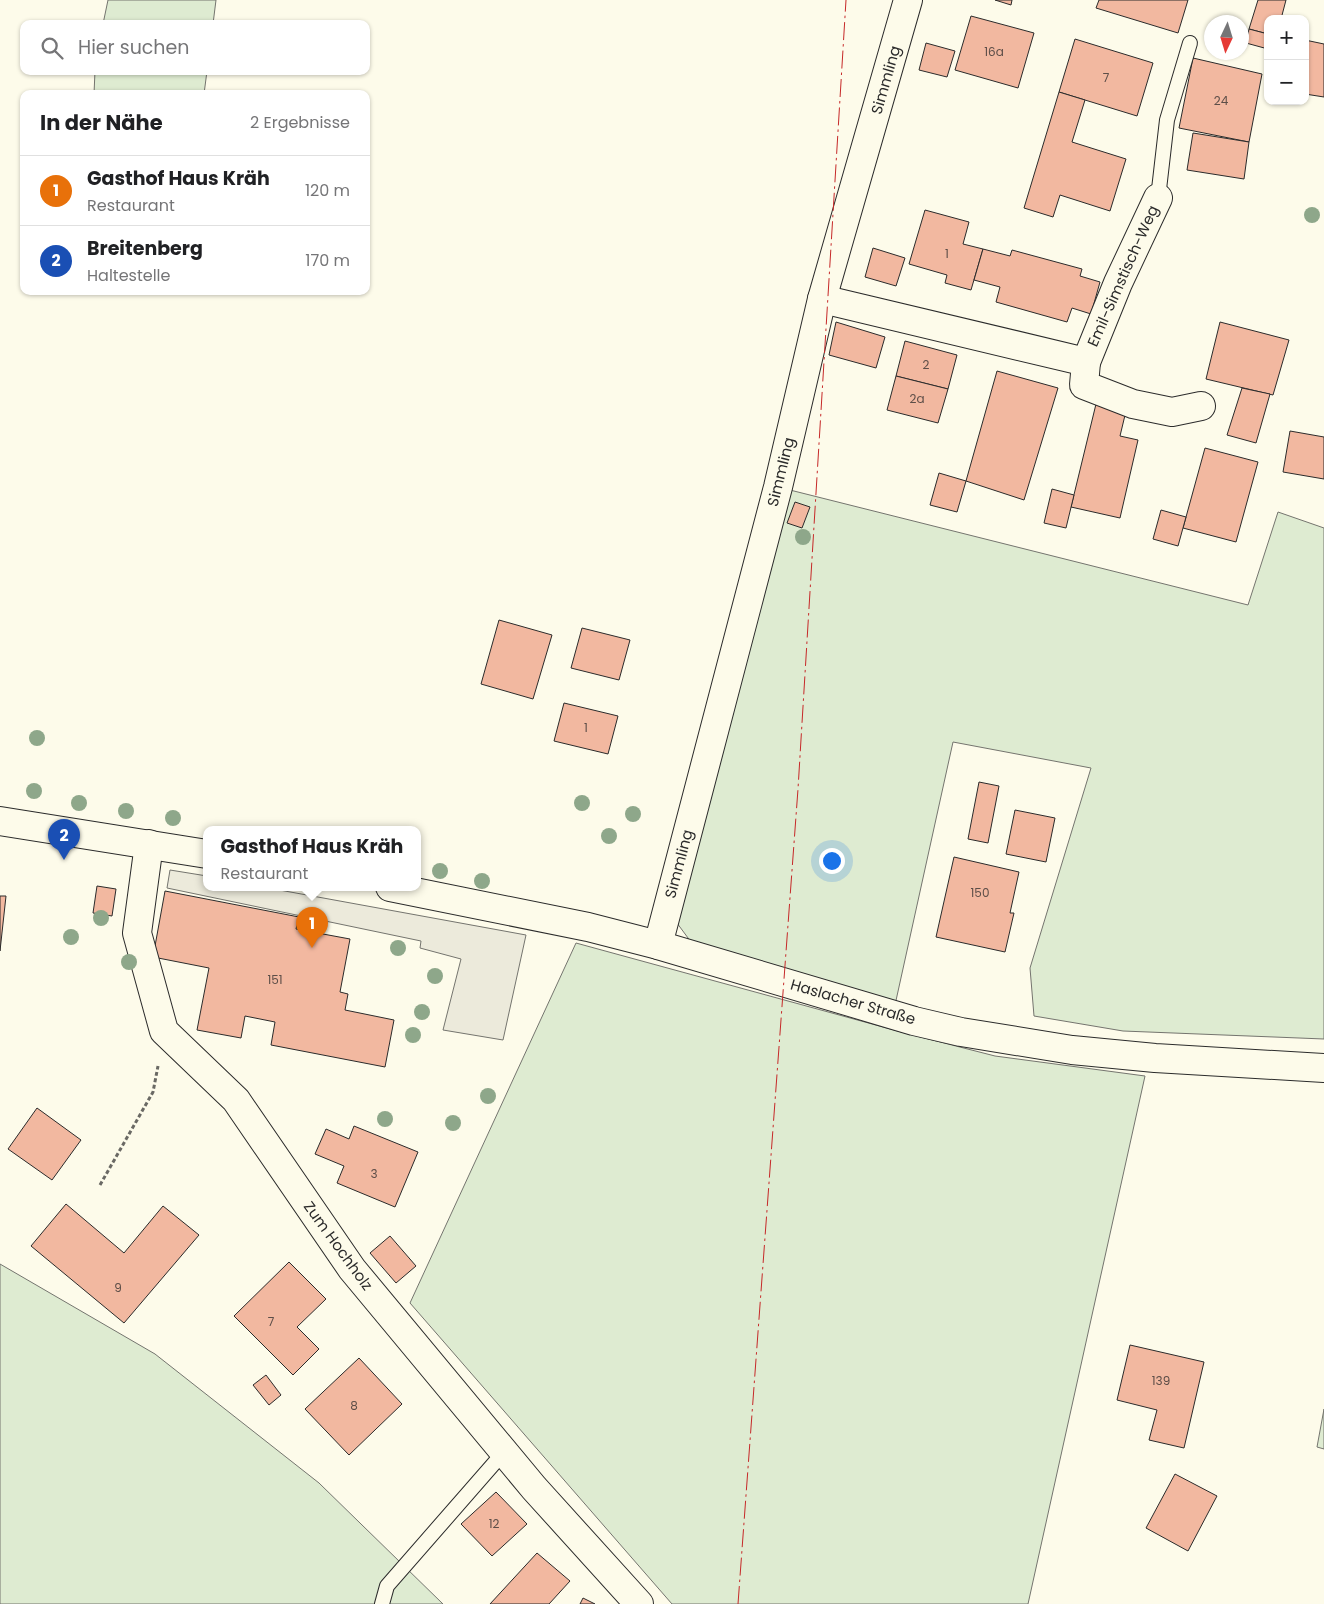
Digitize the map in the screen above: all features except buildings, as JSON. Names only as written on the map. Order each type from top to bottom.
[{"type":"street","name":"Simmling","points":[[658,944],[778,487],[822,299],[908,0]]},
{"type":"street","name":"Emil-Simstisch-Weg","points":[[1158,198],[1118,283],[1086,362],[1084,385],[1133,404],[1172,412],[1201,406]]},
{"type":"street","name":"Emil-Simstisch-Weg","points":[[822,299],[1086,362]]},
{"type":"street","points":[[0,821],[203,853]]},
{"type":"street","points":[[149,844],[137,933],[164,1031]]},
{"type":"street","name":"Haslacher Straße","points":[[410,891],[588,926],[658,944],[914,1021],[962,1032],[1072,1050],[1155,1058],[1324,1068]]},
{"type":"street","name":"Zum Hochholz","points":[[164,1031],[236,1100],[352,1269],[534,1488],[639,1604]]},
{"type":"lane","name":"Emil-Simstisch-Weg","points":[[1158,198],[1167,120],[1190,43]]},
{"type":"lane","points":[[382,1604],[387,1586],[504,1452]]},
{"type":"path","points":[[100,1185],[154,1092],[164,1031]]},
{"type":"green space","points":[[108,0],[216,0],[214,20],[104,20]]},
{"type":"green space","points":[[95,75],[206,75],[205,90],[94,90]]},
{"type":"green space","points":[[778,487],[1248,605],[1278,512],[1324,528],[1324,1039],[1123,1031],[1034,1016],[1030,968],[1091,768],[953,742],[895,1005],[691,942],[674,919]]},
{"type":"green space","points":[[576,943],[995,1056],[1145,1076],[1028,1604],[672,1604],[410,1303]]},
{"type":"green space","points":[[0,1264],[155,1354],[319,1483],[443,1604],[0,1604]]},
{"type":"green space","points":[[1324,1409],[1324,1449],[1317,1447]]},
{"type":"shaded area","points":[[170,870],[203,875],[203,891],[285,891],[526,935],[503,1040],[443,1030],[461,959],[420,948],[421,941],[167,888]]},
{"type":"power","points":[[738,1604],[798,789],[846,0]]},
{"type":"place","name":"Breitenberg","points":[[64,860]]},
{"type":"place","name":"Gasthof Haus Kräh","points":[[312,948]]}]
